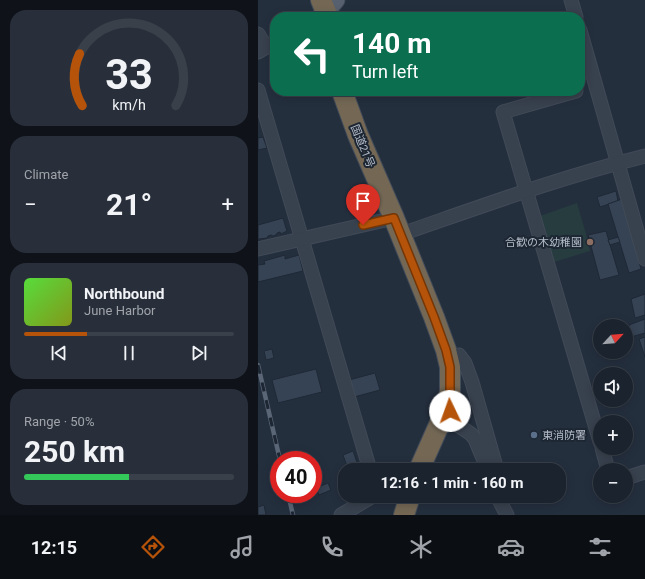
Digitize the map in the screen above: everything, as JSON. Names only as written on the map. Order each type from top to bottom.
[{"type":"highway","points":[[310,0],[324,10]]},
{"type":"highway","name":"国道21号","points":[[344,96],[358,135],[394,218],[434,317],[446,350],[450,367],[450,391],[448,400],[423,463]]},
{"type":"highway","name":"国道21号","points":[[358,96],[410,231],[452,329],[464,376],[461,398],[436,463]]},
{"type":"highway","points":[[404,515],[408,503]]},
{"type":"highway","points":[[416,515],[420,503]]},
{"type":"street","points":[[572,0],[575,12]]},
{"type":"street","points":[[258,34],[266,47]]},
{"type":"street","points":[[585,47],[645,259]]},
{"type":"street","points":[[585,88],[596,85]]},
{"type":"street","points":[[258,90],[368,463]]},
{"type":"street","points":[[559,96],[503,112],[593,418]]},
{"type":"street","points":[[410,231],[526,190],[645,156]]},
{"type":"street","points":[[258,250],[394,218]]},
{"type":"street","points":[[459,355],[465,363],[472,382],[495,463]]},
{"type":"street","points":[[448,400],[453,422],[471,434],[475,439],[485,463]]},
{"type":"street","points":[[633,476],[645,472]]},
{"type":"street","points":[[341,515],[362,503]]},
{"type":"street","points":[[501,503],[508,515]]},
{"type":"street","points":[[506,503],[508,515]]},
{"type":"green space","points":[[577,203],[590,251],[554,262],[540,216]]},
{"type":"building","points":[[263,137],[267,148],[258,150],[258,138]]},
{"type":"building","points":[[616,191],[618,201],[600,207],[597,197]]},
{"type":"building","points":[[622,199],[641,269],[629,273],[608,204]]},
{"type":"building","points":[[283,218],[287,231],[281,234],[280,232],[273,236],[268,236],[267,238],[259,239],[258,241],[258,225]]},
{"type":"building","points":[[606,231],[619,275],[600,280],[588,235]]},
{"type":"building","points":[[618,237],[620,242],[610,245],[608,240]]},
{"type":"building","points":[[285,255],[285,259],[299,255],[303,271],[258,282],[258,265],[265,264],[264,261]]},
{"type":"building","points":[[645,294],[645,315],[635,318],[631,299]]},
{"type":"building","points":[[645,319],[645,333],[633,336],[633,324]]},
{"type":"building","points":[[645,337],[645,357],[639,339]]},
{"type":"building","points":[[272,349],[274,358],[266,360],[264,351]]},
{"type":"building","points":[[316,369],[322,392],[278,403],[272,380]]},
{"type":"building","points":[[375,373],[380,390],[354,397],[349,380]]},
{"type":"building","points":[[353,451],[357,463],[346,463],[343,455]]},
{"type":"building","points":[[328,483],[331,490],[322,494],[322,486]]},
{"type":"building","points":[[264,505],[266,515],[258,515],[258,507]]},
{"type":"railway","points":[[258,365],[278,451]]},
{"type":"railway","points":[[290,503],[293,515]]},
{"type":"place","name":"合歓の木幼稚園","points":[[590,242]]},
{"type":"place","name":"東消防署","points":[[534,435]]},
{"type":"route","points":[[363,225],[394,218],[446,350],[450,367],[450,391],[448,400],[450,411]]}]
